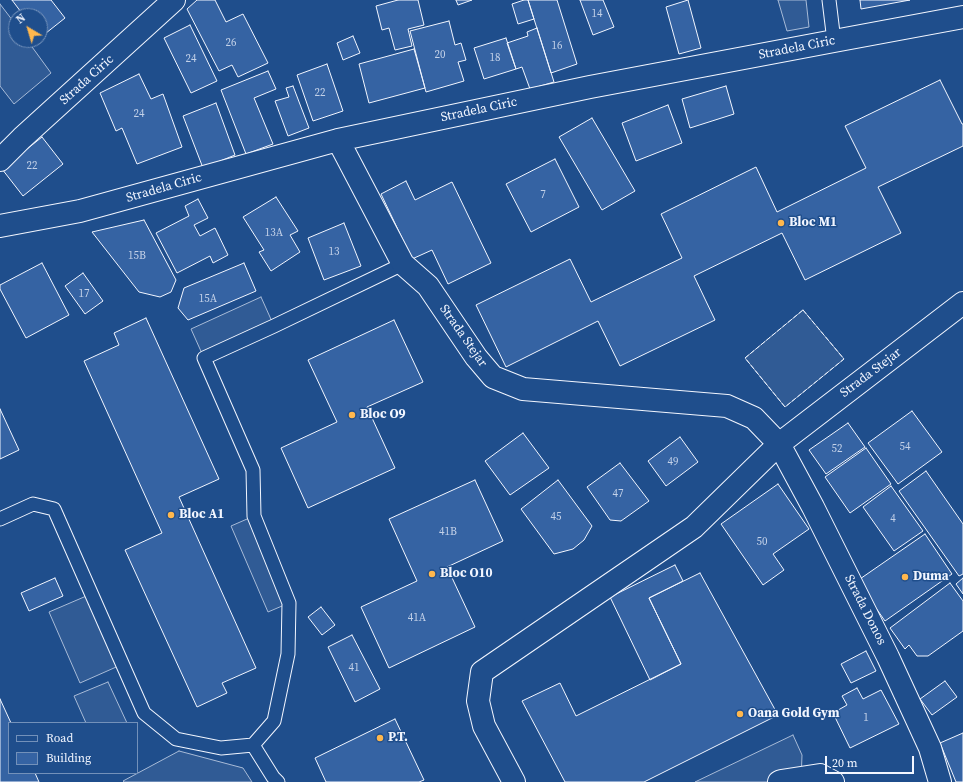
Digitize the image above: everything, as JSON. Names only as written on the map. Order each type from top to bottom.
[{"type":"street","name":"Strada Ciric","points":[[0,160],[22,138],[174,0]]},
{"type":"street","name":"Stradela Ciric","points":[[0,226],[80,211],[338,140],[590,87],[963,17]]},
{"type":"street","name":"Strada Stejar","points":[[338,140],[403,264],[428,286],[476,357],[493,377],[524,389],[727,406],[754,418],[779,444]]},
{"type":"street","name":"Strada Stejar","points":[[514,782],[484,726],[478,701],[482,672],[694,527],[779,444],[963,303]]},
{"type":"street","name":"Strada Donos","points":[[779,444],[813,507],[888,657],[930,748],[940,782]]},
{"type":"street","points":[[779,782],[820,775],[833,782]]},
{"type":"lane","points":[[829,0],[834,41]]},
{"type":"lane","points":[[0,519],[33,504],[54,509],[144,713],[176,739],[221,748],[253,745],[274,721],[288,654],[289,603],[254,516],[253,470],[204,358],[403,264]]},
{"type":"lane","points":[[253,745],[278,782]]},
{"type":"shaded area","points":[[778,0],[806,0],[809,27],[787,31]]},
{"type":"shaded area","points":[[0,4],[8,14],[8,48],[33,48],[51,73],[14,104],[0,86]]},
{"type":"shaded area","points":[[261,297],[274,326],[204,358],[191,329]]},
{"type":"shaded area","points":[[803,310],[844,359],[785,407],[745,358]]},
{"type":"shaded area","points":[[254,516],[289,603],[268,612],[231,526]]},
{"type":"shaded area","points":[[91,594],[123,664],[80,683],[49,612]]},
{"type":"shaded area","points":[[108,682],[127,722],[86,722],[74,696]]},
{"type":"shaded area","points":[[793,735],[802,755],[801,782],[695,782]]},
{"type":"shaded area","points":[[179,751],[243,768],[252,782],[123,781]]},
{"type":"building","points":[[12,0],[51,0],[65,18],[48,31],[48,8],[18,8]]},
{"type":"building","points":[[197,0],[215,0],[226,22],[243,14],[268,63],[238,77],[232,65],[219,71],[187,9]]},
{"type":"building","points":[[398,0],[418,0],[424,25],[408,29],[412,46],[395,50],[389,28],[382,30],[376,6]]},
{"type":"building","points":[[456,0],[472,0],[458,5]]},
{"type":"building","points":[[528,0],[534,19],[518,24],[512,4]]},
{"type":"building","points":[[528,0],[557,0],[577,64],[551,73]]},
{"type":"building","points":[[580,0],[603,0],[614,27],[593,35]]},
{"type":"building","points":[[688,0],[701,48],[679,54],[666,7]]},
{"type":"building","points":[[860,0],[910,0],[861,9]]},
{"type":"building","points":[[449,21],[455,45],[461,43],[466,60],[458,62],[464,81],[426,92],[410,31]]},
{"type":"building","points":[[190,25],[217,81],[191,93],[164,38]]},
{"type":"building","points":[[537,28],[554,82],[530,89],[522,67],[516,69],[507,43],[528,36],[527,32]]},
{"type":"building","points":[[353,36],[360,53],[343,60],[337,43]]},
{"type":"building","points":[[506,38],[516,69],[484,79],[474,48]]},
{"type":"building","points":[[414,49],[425,88],[369,103],[359,64]]},
{"type":"building","points":[[327,64],[343,111],[313,121],[297,75]]},
{"type":"building","points":[[268,71],[276,89],[254,98],[273,144],[246,154],[221,90]]},
{"type":"building","points":[[139,74],[151,99],[163,94],[182,147],[137,164],[122,128],[116,131],[100,93]]},
{"type":"building","name":"Bloc M1","points":[[940,80],[963,124],[963,146],[878,187],[901,233],[805,280],[782,233],[694,276],[715,320],[620,366],[598,321],[506,367],[476,305],[570,259],[591,302],[682,258],[661,214],[756,167],[777,212],[866,168],[845,126]]},
{"type":"building","points":[[293,86],[309,128],[288,136],[275,101],[289,97],[286,88]]},
{"type":"building","points":[[726,86],[734,114],[690,128],[682,99]]},
{"type":"building","points":[[216,103],[235,155],[203,168],[183,116]]},
{"type":"building","points":[[668,105],[682,143],[636,161],[622,123]]},
{"type":"building","points":[[592,118],[635,191],[602,210],[559,137]]},
{"type":"building","points":[[42,137],[63,164],[23,196],[2,169]]},
{"type":"building","points":[[555,159],[579,207],[531,232],[506,184]]},
{"type":"building","points":[[406,181],[415,200],[452,182],[491,263],[448,284],[432,250],[412,259],[381,194]]},
{"type":"building","points":[[276,197],[298,231],[290,235],[300,252],[271,271],[259,252],[264,250],[243,217]]},
{"type":"building","points":[[198,199],[208,218],[194,225],[200,236],[215,228],[228,255],[213,263],[210,256],[177,273],[156,233],[189,216],[185,206]]},
{"type":"building","points":[[144,220],[176,280],[171,292],[160,297],[139,292],[92,232]]},
{"type":"building","points":[[344,223],[361,266],[324,280],[308,238]]},
{"type":"building","points":[[42,263],[69,315],[26,338],[0,289],[0,285]]},
{"type":"building","points":[[244,263],[256,291],[188,320],[178,308],[184,288]]},
{"type":"building","points":[[83,273],[103,301],[85,314],[65,286]]},
{"type":"building","name":"Bloc A1","points":[[146,318],[219,479],[179,497],[256,668],[222,683],[227,693],[197,707],[125,550],[162,533],[84,361],[119,345],[114,333]]},
{"type":"building","name":"Bloc O9","points":[[394,320],[423,382],[367,407],[395,468],[308,508],[281,448],[337,422],[308,360]]},
{"type":"building","points":[[0,409],[19,450],[0,459]]},
{"type":"building","points":[[912,411],[942,452],[898,484],[868,443]]},
{"type":"building","points":[[848,423],[865,447],[826,474],[809,450]]},
{"type":"building","points":[[523,433],[549,468],[510,495],[485,461]]},
{"type":"building","points":[[680,437],[698,462],[666,486],[648,461]]},
{"type":"building","points":[[866,448],[891,484],[850,513],[825,477]]},
{"type":"building","points":[[620,463],[649,501],[621,521],[610,520],[587,487]]},
{"type":"building","points":[[926,471],[963,524],[963,574],[959,576],[899,491]]},
{"type":"building","name":"Bloc O10","points":[[475,480],[503,541],[447,567],[475,627],[389,668],[361,607],[417,581],[389,519]]},
{"type":"building","points":[[558,480],[592,526],[584,540],[573,549],[554,554],[521,509]]},
{"type":"building","points":[[778,484],[809,529],[773,554],[784,570],[763,585],[721,524]]},
{"type":"building","points":[[891,486],[923,531],[894,551],[863,507]]},
{"type":"building","name":"Duma","points":[[925,534],[952,574],[885,621],[857,581]]},
{"type":"building","points":[[675,565],[683,581],[649,598],[681,664],[650,680],[610,597]]},
{"type":"building","points":[[700,573],[778,715],[644,782],[565,782],[522,701],[560,683],[576,716],[681,664],[649,598]]},
{"type":"building","points":[[55,578],[63,596],[29,611],[21,593]]},
{"type":"building","points":[[963,578],[963,594],[956,584]]},
{"type":"building","points":[[950,583],[963,601],[963,631],[928,656],[917,656],[909,645],[905,649],[890,628]]},
{"type":"building","points":[[321,607],[335,625],[322,635],[308,617]]},
{"type":"building","points":[[352,635],[380,689],[355,702],[328,647]]},
{"type":"building","points":[[866,651],[876,671],[851,683],[841,664]]},
{"type":"building","points":[[945,681],[957,697],[932,715],[920,699]]},
{"type":"building","points":[[857,688],[863,699],[881,690],[899,724],[850,748],[833,713],[847,705],[842,696]]},
{"type":"building","points":[[0,699],[11,722],[8,722],[8,774],[35,774],[39,782],[0,782]]},
{"type":"building","name":"P.T.","points":[[395,719],[424,780],[419,782],[326,782],[315,758]]},
{"type":"building","points":[[963,733],[963,782],[956,782],[940,743]]},
{"type":"fence","points":[[803,310],[844,359],[785,407],[745,358],[803,310]]},
{"type":"place","name":"Bloc M1","points":[[781,223]]},
{"type":"place","name":"Bloc O9","points":[[352,415]]},
{"type":"place","name":"Bloc A1","points":[[171,515]]},
{"type":"place","name":"Bloc O10","points":[[432,574]]},
{"type":"place","name":"Duma","points":[[905,577]]},
{"type":"place","name":"Oana Gold Gym","points":[[740,714]]},
{"type":"place","name":"P.T.","points":[[380,738]]}]
